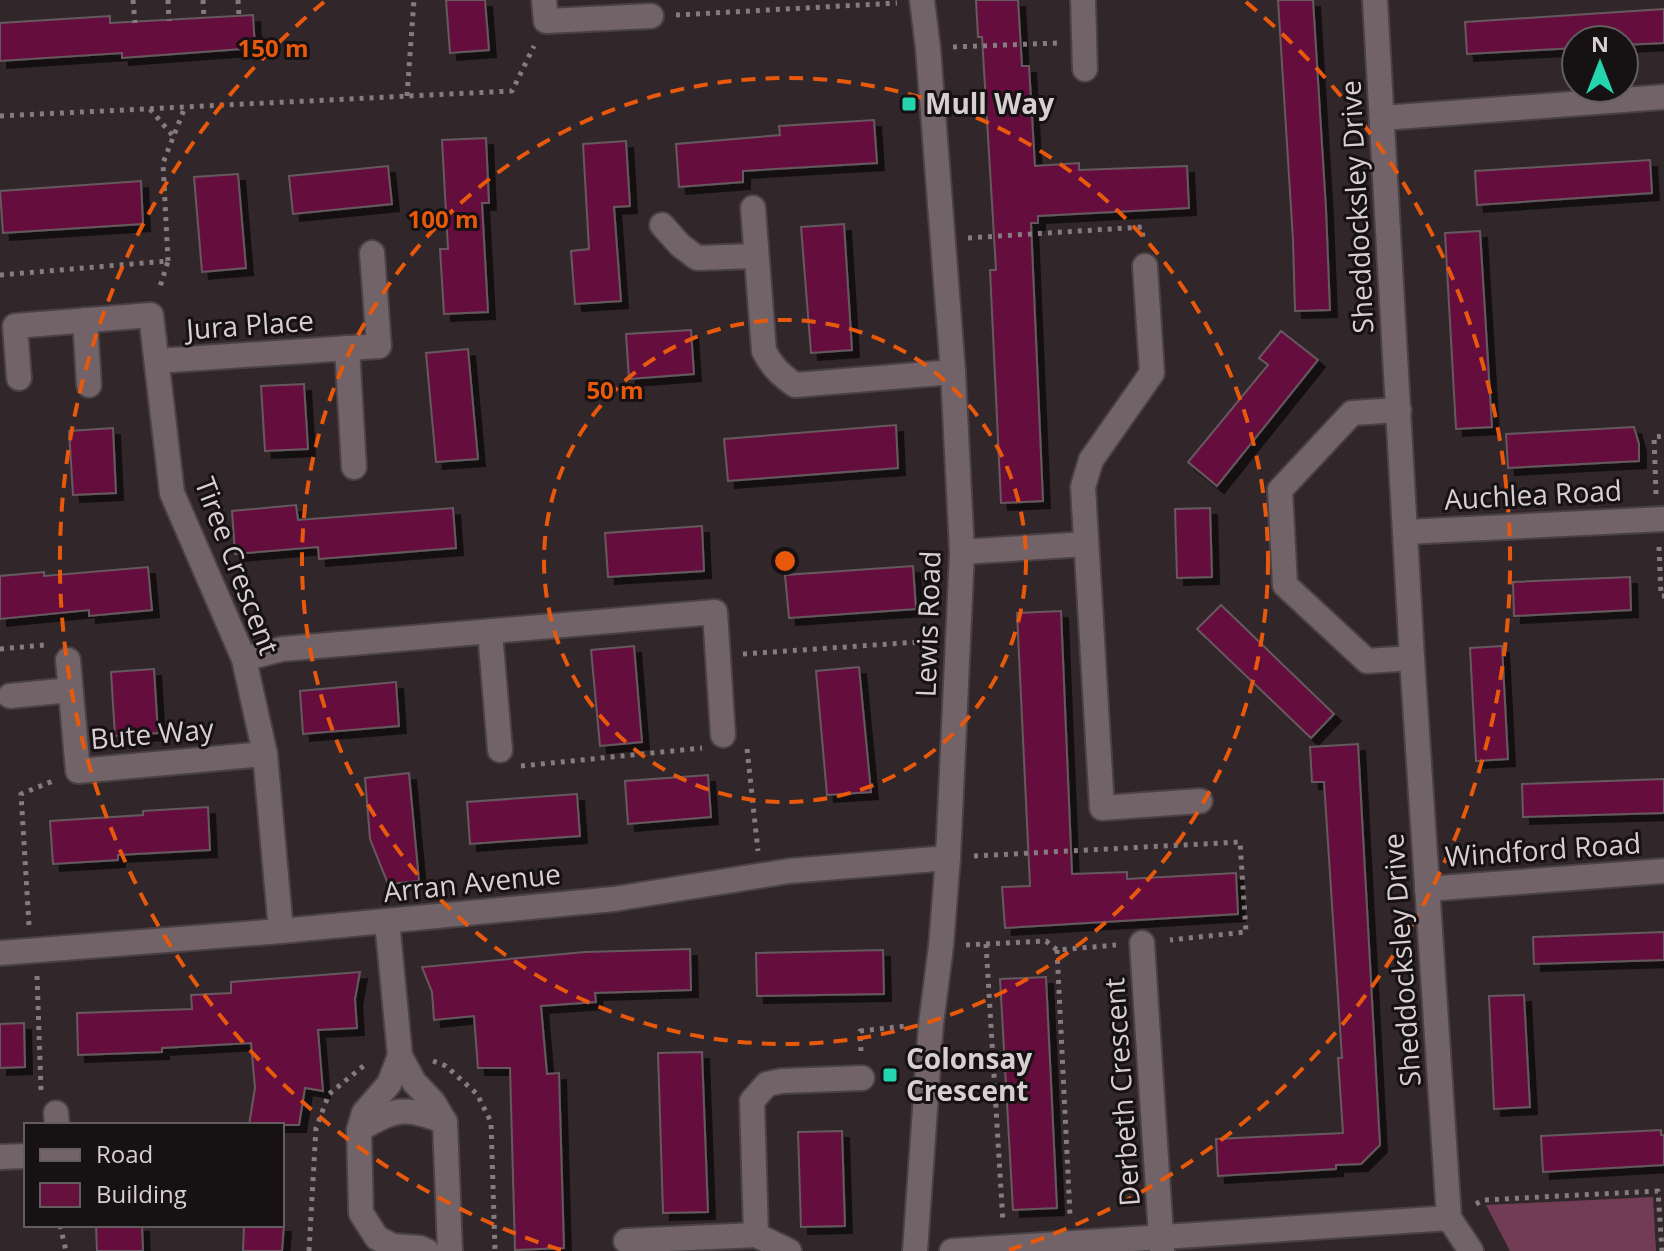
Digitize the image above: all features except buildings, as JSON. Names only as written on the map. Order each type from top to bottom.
[{"type":"street","points":[[1083,0],[1085,69]]},
{"type":"street","name":"Sheddocksley Drive","points":[[1375,0],[1412,658],[1449,1218],[1471,1251]]},
{"type":"street","name":"Lewis Road","points":[[915,1251],[931,1024],[948,858],[962,552],[953,372],[922,1]]},
{"type":"street","points":[[545,11],[651,16]]},
{"type":"street","points":[[1383,118],[1664,97]]},
{"type":"street","points":[[753,208],[764,351],[771,365],[795,385],[953,372]]},
{"type":"street","points":[[662,225],[697,258],[756,256]]},
{"type":"street","name":"Jura Place","points":[[157,361],[379,346],[372,253]]},
{"type":"street","points":[[1145,266],[1152,373],[1091,460],[1083,487],[1102,808],[1200,801]]},
{"type":"street","points":[[19,378],[15,326],[151,315]]},
{"type":"street","name":"Tiree Crescent","points":[[151,315],[172,493],[244,659],[265,754],[281,931]]},
{"type":"street","points":[[85,320],[89,385]]},
{"type":"street","name":"Jura Place","points":[[347,348],[354,467]]},
{"type":"street","points":[[1399,410],[1352,413],[1280,490],[1285,585],[1367,661],[1412,658]]},
{"type":"street","name":"Auchlea Road","points":[[1406,532],[1660,519]]},
{"type":"street","points":[[962,552],[1086,544]]},
{"type":"street","points":[[244,659],[282,649],[715,612],[722,743]]},
{"type":"street","points":[[490,632],[500,750]]},
{"type":"street","name":"Bute Way","points":[[68,660],[78,771],[265,754]]},
{"type":"street","name":"Bute Way","points":[[10,696],[70,690]]},
{"type":"street","name":"Arran Avenue","points":[[0,953],[33,940],[281,931],[614,899],[761,875],[948,858]]},
{"type":"street","name":"Windford Road","points":[[1427,889],[1664,871]]},
{"type":"street","points":[[387,921],[400,1056],[414,1082],[433,1102],[445,1122],[450,1251]]},
{"type":"street","name":"Derbeth Crescent","points":[[1142,943],[1162,1244]]},
{"type":"street","points":[[400,1056],[389,1084],[364,1113],[359,1130],[361,1213],[377,1238],[393,1246],[427,1251]]},
{"type":"street","points":[[756,1235],[752,1101],[767,1084],[862,1078]]},
{"type":"street","points":[[359,1130],[383,1115],[404,1110],[422,1112],[445,1122]]},
{"type":"street","points":[[0,1157],[24,1156]]},
{"type":"street","name":"Derbeth Crescent","points":[[952,1251],[1071,1244],[1162,1244],[1449,1218]]},
{"type":"street","points":[[626,1241],[756,1235],[789,1251]]},
{"type":"path","points":[[133,0],[135,23]]},
{"type":"path","points":[[168,0],[169,21]]},
{"type":"path","points":[[203,0],[204,19]]},
{"type":"path","points":[[238,0],[239,16]]},
{"type":"path","points":[[407,96],[414,0]]},
{"type":"path","points":[[651,16],[922,1]]},
{"type":"path","points":[[0,116],[512,91],[545,11]]},
{"type":"path","points":[[928,48],[1084,42]]},
{"type":"path","points":[[151,315],[168,261],[163,163],[185,107]]},
{"type":"path","points":[[150,109],[173,137]]},
{"type":"path","points":[[943,240],[1142,227],[1145,266]]},
{"type":"path","points":[[0,275],[168,261]]},
{"type":"path","points":[[1664,436],[1654,437],[1661,596],[1664,596]]},
{"type":"path","points":[[718,656],[958,639]]},
{"type":"path","points":[[0,649],[66,644],[68,660]]},
{"type":"path","points":[[500,750],[502,768],[722,743],[747,744],[761,875]]},
{"type":"path","points":[[57,1119],[41,1105],[33,940],[21,794],[78,771]]},
{"type":"path","points":[[941,946],[1046,941],[1057,950],[1246,932],[1240,842],[948,858]]},
{"type":"path","points":[[986,944],[1004,1248]]},
{"type":"path","points":[[1057,950],[1071,1244]]},
{"type":"path","points":[[862,1078],[860,1031],[931,1024]]},
{"type":"path","points":[[1449,1218],[1483,1200],[1658,1191],[1662,1251]]},
{"type":"path","points":[[60,1227],[66,1251]]},
{"type":"shaded area","points":[[1653,1197],[1656,1251],[1510,1251],[1486,1205]]},
{"type":"place","name":"Mull Way","points":[[909,104]]},
{"type":"place","name":"Colonsay Crescent","points":[[890,1075]]}]
